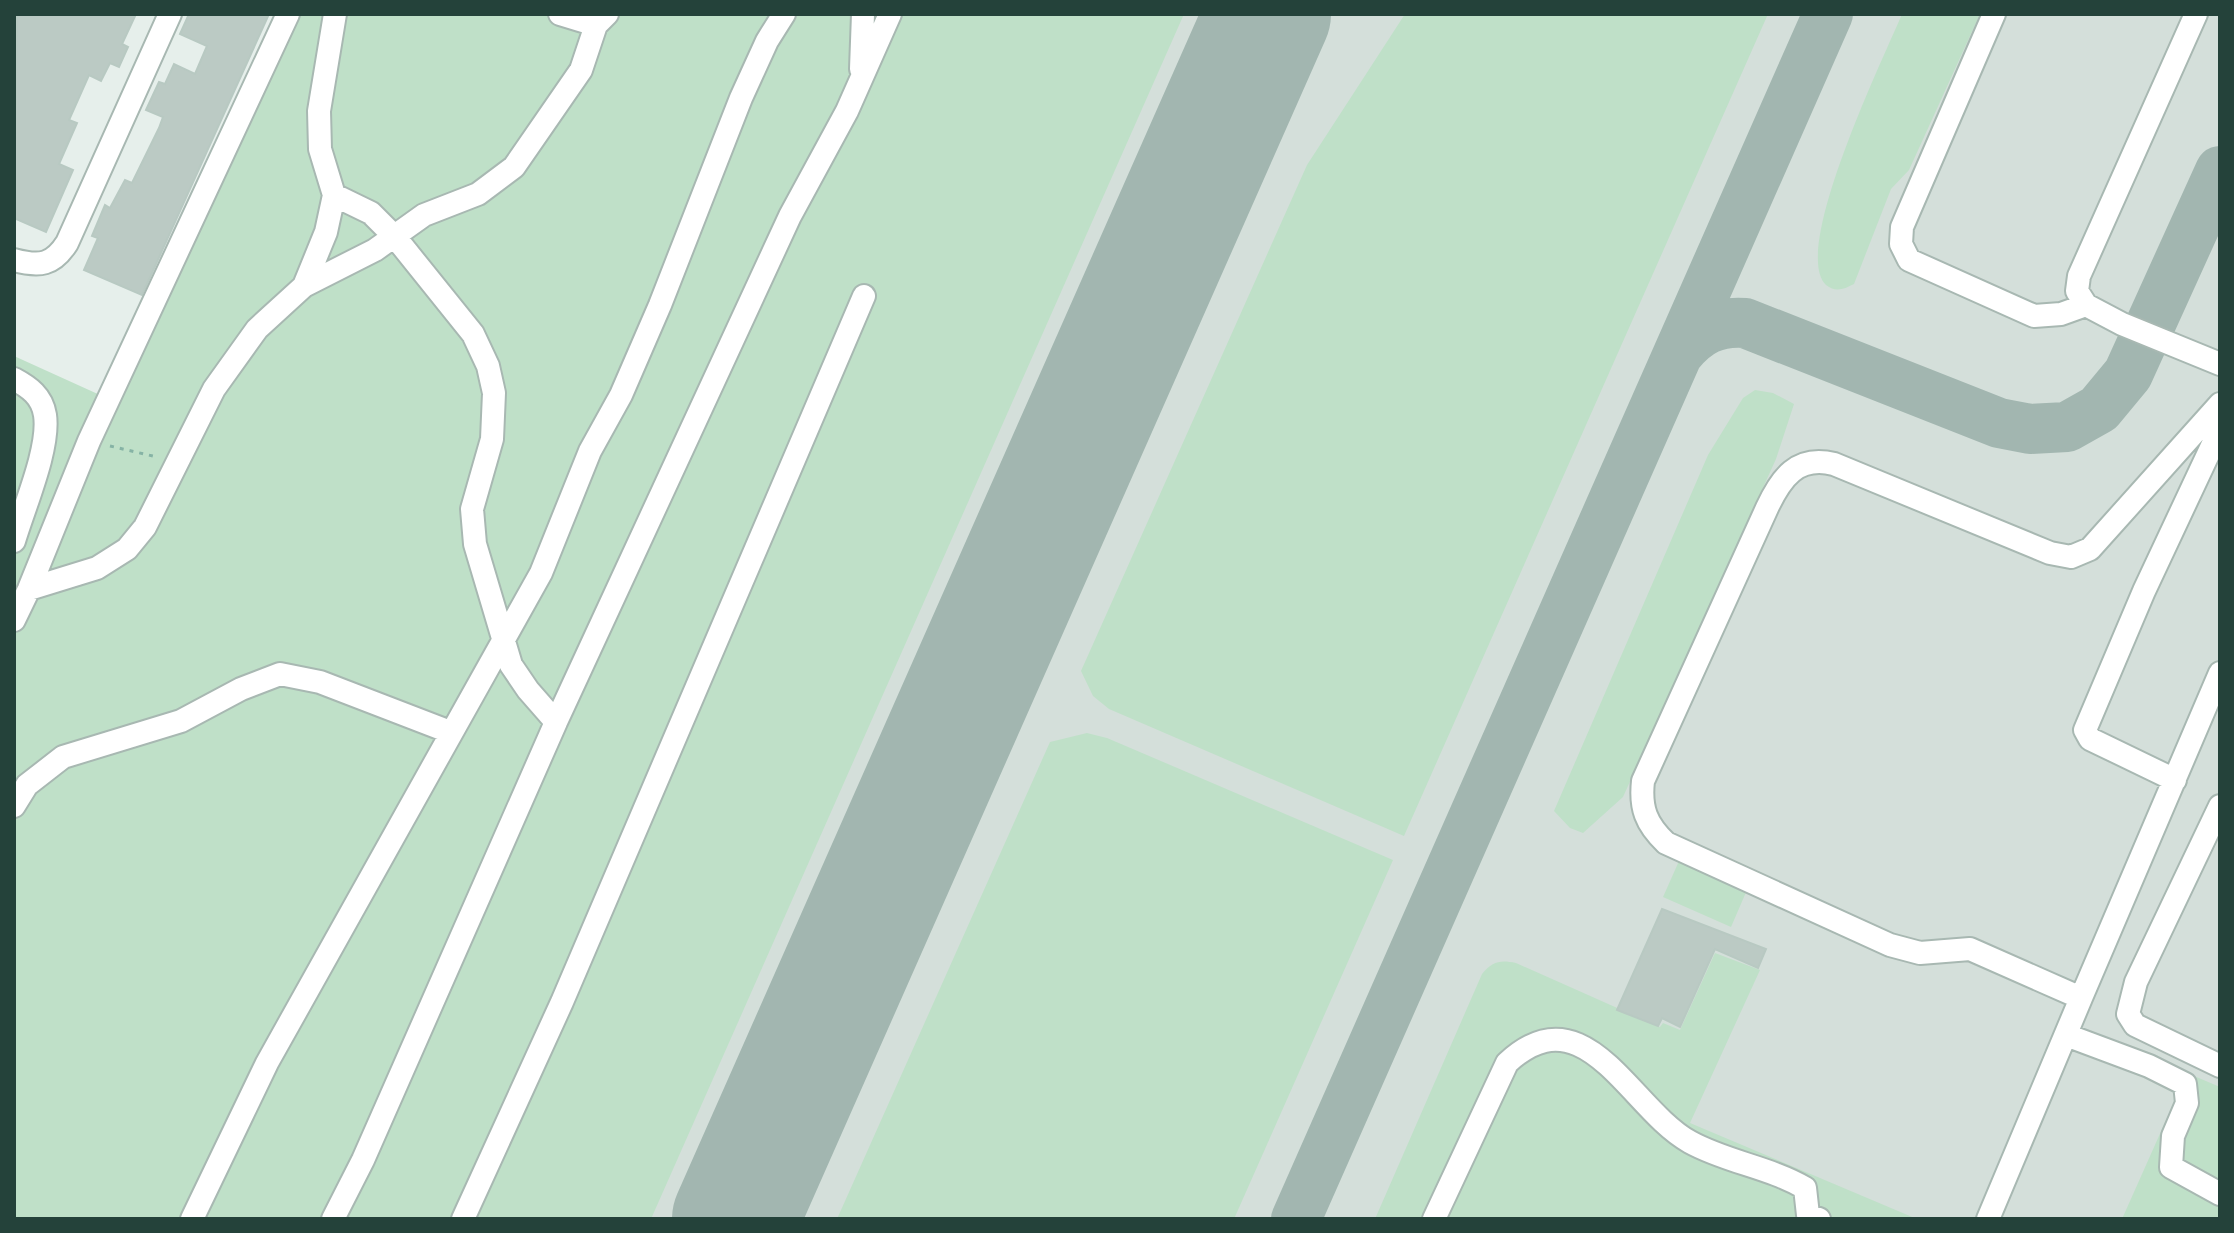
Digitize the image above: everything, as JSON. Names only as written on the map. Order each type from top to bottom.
[{"type":"street","points":[[14,260],[44,265],[57,259],[170,14]]},
{"type":"street","points":[[14,620],[89,441],[288,14]]},
{"type":"street","points":[[304,286],[326,232],[334,195],[320,149],[319,111],[335,14]]},
{"type":"street","points":[[29,589],[97,568],[127,549],[145,527],[214,389],[248,341],[304,286],[395,237],[424,215],[478,194],[514,167],[581,70],[601,19],[560,14]]},
{"type":"street","points":[[192,1219],[267,1063],[541,573],[590,451],[621,395],[741,98],[767,41],[784,14]]},
{"type":"street","points":[[860,82],[863,14]]},
{"type":"street","points":[[333,1219],[376,1132],[556,722],[790,216],[860,82],[890,14]]},
{"type":"street","points":[[1994,14],[1920,182],[1902,227],[1901,244],[1909,260],[2034,316],[2061,314],[2086,305]]},
{"type":"street","points":[[2196,14],[2079,276],[2077,291],[2086,305],[2122,324],[2220,364]]},
{"type":"street","points":[[334,195],[371,213],[395,237],[473,334],[488,366],[494,393],[492,439],[472,509],[475,544],[511,665],[556,722]]},
{"type":"street","points":[[463,1219],[562,1002],[864,296]]},
{"type":"street","points":[[14,379],[33,389],[45,413],[44,438],[14,541]]},
{"type":"street","points":[[2081,998],[1970,949],[1920,953],[1890,945],[1666,843],[1653,830],[1643,813],[1643,781],[1776,487],[1798,466],[1811,462],[1834,464],[2050,553],[2071,557],[2090,549],[2220,404]]},
{"type":"street","points":[[2175,780],[2090,739],[2086,725],[2220,429]]},
{"type":"street","points":[[1988,1219],[2220,673]]},
{"type":"street","points":[[14,806],[27,785],[63,757],[181,721],[241,689],[280,674],[320,682],[450,732]]},
{"type":"street","points":[[2220,806],[2136,982],[2128,1014],[2135,1025],[2220,1066]]},
{"type":"street","points":[[2066,1035],[2149,1066],[2185,1084],[2187,1103],[2173,1136],[2171,1167],[2220,1194]]},
{"type":"street","points":[[1434,1219],[1507,1063],[1523,1049],[1550,1038],[1575,1043],[1609,1064],[1662,1123],[1692,1143],[1789,1179],[1805,1188],[1808,1215],[1819,1219]]},
{"type":"path","points":[[89,441],[176,462]]},
{"type":"shaded area","points":[[279,14],[2220,14],[2220,1219],[14,1219],[14,589]]},
{"type":"green space","points":[[279,14],[1184,14],[651,1219],[14,1219],[14,356],[100,395]]},
{"type":"green space","points":[[1405,14],[1768,14],[1404,836],[1109,709],[1093,696],[1081,671],[1307,165]]},
{"type":"green space","points":[[1902,14],[1980,14],[1909,170],[1891,189],[1854,284],[1837,290],[1826,285],[1818,265],[1820,234],[1844,153]]},
{"type":"green space","points":[[1755,390],[1773,393],[1794,404],[1776,459],[1623,797],[1583,833],[1570,828],[1554,811],[1708,455],[1743,398]]},
{"type":"green space","points":[[1087,733],[1107,738],[1393,860],[1234,1219],[837,1219],[1050,742]]},
{"type":"green space","points":[[1679,861],[1747,890],[1731,927],[1663,897]]},
{"type":"green space","points":[[1715,953],[1760,970],[1690,1123],[1917,1219],[1375,1219],[1482,974],[1490,966],[1501,962],[1516,963],[1660,1027],[1663,1023],[1680,1030]]},
{"type":"green space","points":[[2187,1073],[2220,1087],[2220,1219],[2122,1219]]},
{"type":"building","points":[[17,14],[136,14],[122,44],[128,47],[119,67],[110,63],[101,81],[89,75],[69,120],[77,123],[59,164],[73,170],[46,232],[14,218]]},
{"type":"building","points":[[189,14],[269,14],[142,295],[84,270],[98,238],[92,236],[105,205],[110,208],[125,180],[132,183],[159,128],[163,117],[146,110],[159,82],[165,84],[174,64],[195,74],[207,46],[180,34]]},
{"type":"building","points":[[1662,909],[1766,949],[1758,968],[1715,949],[1680,1027],[1662,1018],[1658,1026],[1617,1010]]},
{"type":"taxiway","points":[[1178,216],[1247,81],[1289,14]]},
{"type":"taxiway","points":[[1296,1219],[1828,14]]},
{"type":"taxiway","points":[[1679,353],[1708,329],[1745,323],[1999,423],[2030,429],[2067,427],[2099,409],[2128,374],[2220,171]]},
{"type":"runway","points":[[735,1219],[1268,14]]}]
